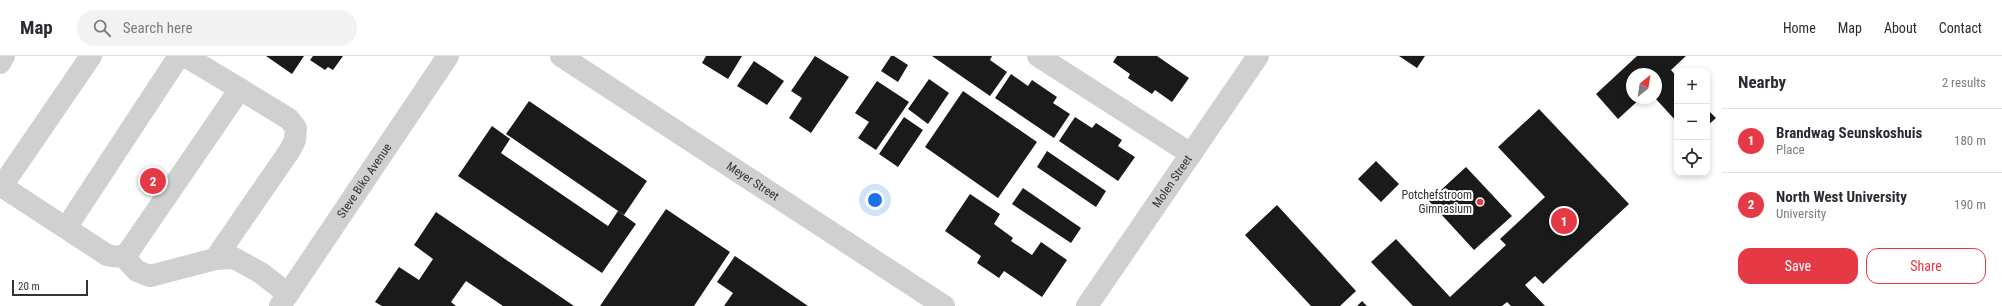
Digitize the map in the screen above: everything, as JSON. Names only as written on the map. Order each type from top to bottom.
[{"type":"street","points":[[0,63],[4,56]]},
{"type":"street","points":[[91,56],[1,185],[106,255],[116,257],[123,256],[129,251],[240,89]]},
{"type":"street","points":[[66,228],[179,56]]},
{"type":"street","points":[[185,56],[289,120],[296,128],[295,140],[290,150],[215,259]]},
{"type":"street","name":"Steve Biko Avenue","points":[[284,300],[448,56]]},
{"type":"street","name":"Meyer Street","points":[[561,56],[944,306]]},
{"type":"street","points":[[1038,56],[1191,154]]},
{"type":"street","name":"Molen Street","points":[[1087,306],[1258,56]]},
{"type":"street","points":[[123,256],[137,271],[150,276],[215,259],[234,258],[260,273],[284,300]]},
{"type":"building","points":[[266,56],[304,56],[292,74]]},
{"type":"building","points":[[313,56],[343,56],[333,70],[328,67],[325,70],[310,60]]},
{"type":"building","points":[[706,56],[742,56],[728,79],[702,63]]},
{"type":"building","points":[[815,56],[849,77],[811,133],[789,118],[802,98],[791,91]]},
{"type":"building","points":[[891,56],[894,56],[908,65],[898,82],[881,71]]},
{"type":"building","points":[[932,56],[992,56],[990,60],[1007,72],[990,96]]},
{"type":"building","points":[[1117,56],[1157,56],[1189,78],[1172,102],[1155,90],[1152,94],[1128,78],[1130,74],[1113,62]]},
{"type":"building","points":[[1399,56],[1425,56],[1417,68]]},
{"type":"building","points":[[1637,56],[1686,56],[1671,70],[1674,74],[1674,119],[1660,104],[1662,104],[1662,68],[1626,68],[1626,104],[1634,104],[1618,119],[1596,94]]},
{"type":"building","points":[[754,61],[784,81],[767,105],[737,86]]},
{"type":"building","points":[[1011,74],[1028,86],[1032,80],[1057,97],[1053,103],[1070,114],[1054,138],[995,98]]},
{"type":"building","points":[[929,79],[949,93],[928,124],[908,109]]},
{"type":"building","points":[[877,81],[909,102],[876,150],[858,138],[869,122],[855,113]]},
{"type":"building","points":[[963,91],[1037,142],[998,198],[925,147]]},
{"type":"building","points":[[529,101],[647,181],[624,215],[506,134]]},
{"type":"building","points":[[1539,109],[1629,204],[1543,284],[1535,276],[1525,285],[1545,306],[1511,306],[1507,302],[1502,306],[1413,306],[1371,262],[1396,239],[1450,297],[1506,245],[1500,239],[1545,197],[1498,147]]},
{"type":"building","points":[[1710,112],[1716,118],[1710,123]]},
{"type":"building","points":[[904,117],[923,130],[898,167],[879,154]]},
{"type":"building","points":[[1075,117],[1092,128],[1096,123],[1122,140],[1118,146],[1135,157],[1118,181],[1059,141]]},
{"type":"building","points":[[492,126],[510,139],[501,153],[608,226],[618,211],[636,224],[602,273],[458,176]]},
{"type":"building","points":[[1047,151],[1106,191],[1096,207],[1037,167]]},
{"type":"building","points":[[1376,161],[1399,184],[1381,202],[1358,179]]},
{"type":"building","points":[[1466,167],[1512,216],[1474,250],[1429,201]]},
{"type":"building","points":[[1023,188],[1081,228],[1071,243],[1012,204]]},
{"type":"building","points":[[970,194],[1000,214],[994,224],[1013,238],[1011,241],[1032,255],[1041,242],[1067,260],[1042,297],[1004,271],[999,278],[977,263],[981,256],[945,231]]},
{"type":"building","points":[[1277,205],[1356,291],[1340,306],[1311,306],[1245,235]]},
{"type":"building","points":[[666,209],[730,252],[694,306],[600,306]]},
{"type":"building","points":[[436,212],[574,306],[503,306],[466,281],[451,302],[456,306],[382,306],[375,302],[399,267],[419,280],[433,259],[414,245]]},
{"type":"building","points":[[735,256],[808,306],[724,306],[733,293],[717,282]]},
{"type":"building","points":[[1362,301],[1367,306],[1357,306]]},
{"type":"place","name":"North West University","points":[[153,181]]},
{"type":"place","name":"Potchefstroom Gimnasium","points":[[1480,202]]},
{"type":"place","name":"Brandwag Seunskoshuis","points":[[1564,221]]}]
